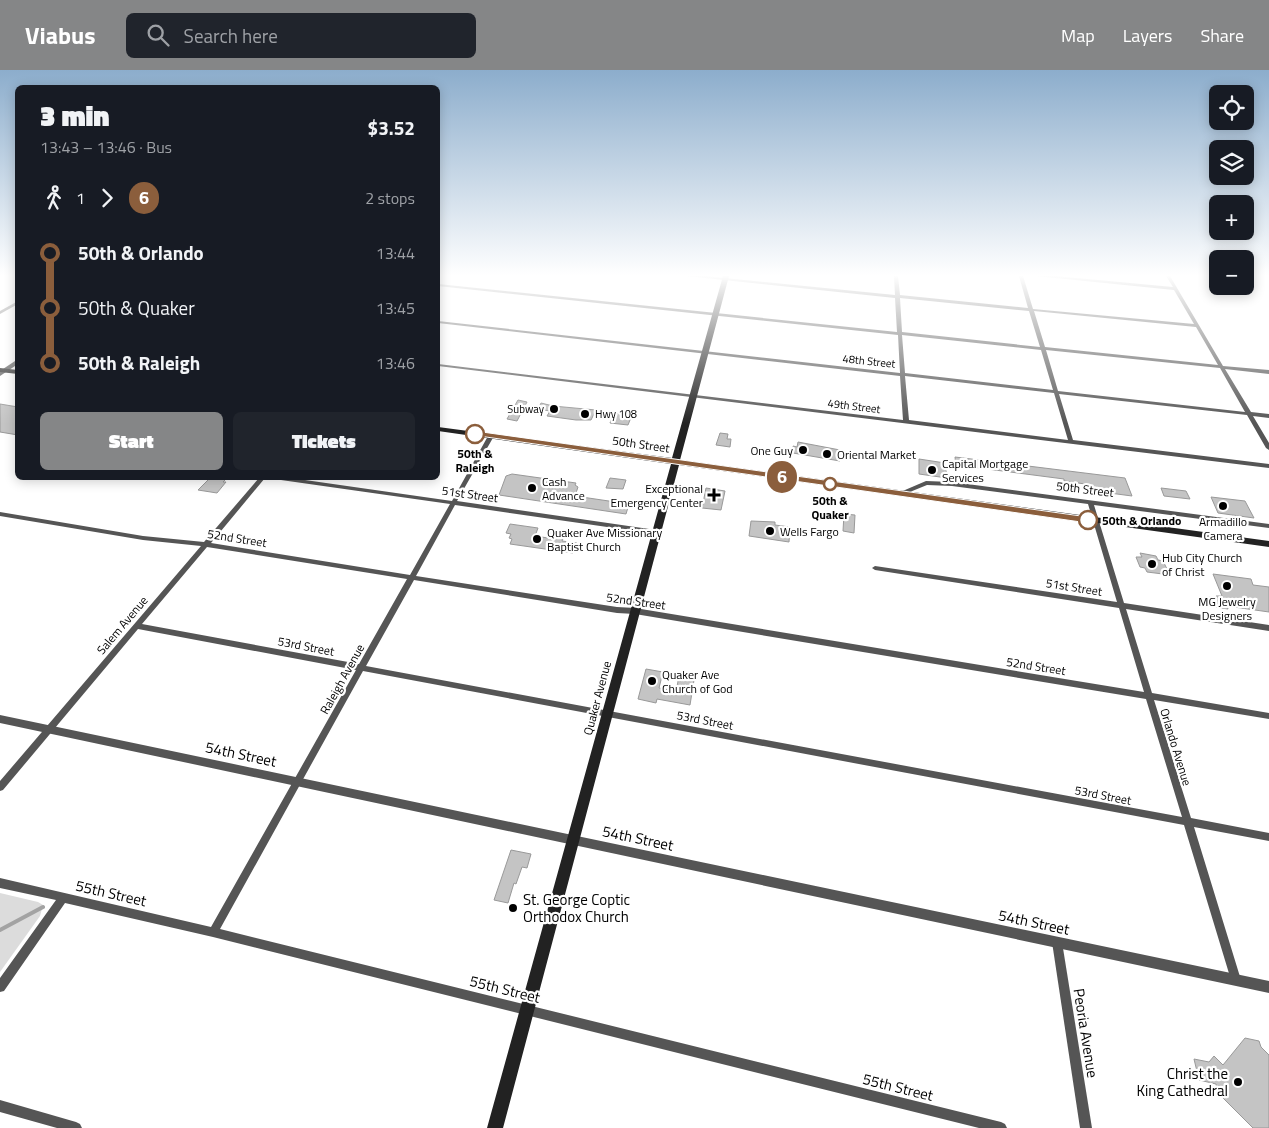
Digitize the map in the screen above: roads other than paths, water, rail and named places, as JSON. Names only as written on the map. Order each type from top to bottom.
[{"type":"main road","name":"Quaker Avenue","points":[[495,1128],[713,325]]},
{"type":"main road","points":[[1,371],[15,372]]},
{"type":"main road","name":"50th Street","points":[[440,429],[1269,544]]},
{"type":"street","name":"48th Street","points":[[468,325],[1269,416]]},
{"type":"street","points":[[821,325],[1269,372]]},
{"type":"street","points":[[899,325],[906,422]]},
{"type":"street","points":[[1036,325],[1072,442]]},
{"type":"street","points":[[1190,325],[1197,326],[1269,448]]},
{"type":"street","points":[[1,371],[15,364]]},
{"type":"street","name":"49th Street","points":[[440,366],[1269,466]]},
{"type":"street","name":"Raleigh Avenue","points":[[212,932],[491,436]]},
{"type":"street","name":"Salem Avenue","points":[[0,787],[260,480]]},
{"type":"street","name":"51st Street","points":[[295,480],[656,532]]},
{"type":"street","name":"50th Street","points":[[900,494],[917,486],[936,483],[1259,524],[1269,527]]},
{"type":"street","name":"Orlando Avenue","points":[[1090,502],[1236,980]]},
{"type":"street","name":"52nd Street","points":[[0,514],[143,538],[205,544],[618,610],[635,611],[1269,716]]},
{"type":"street","name":"51st Street","points":[[875,568],[1269,628]]},
{"type":"street","name":"53rd Street","points":[[136,626],[1269,837]]},
{"type":"street","name":"54th Street","points":[[0,718],[1269,987]]},
{"type":"street","name":"55th Street","points":[[0,883],[212,932],[1001,1128]]},
{"type":"street","points":[[0,987],[63,898]]},
{"type":"street","name":"Peoria Avenue","points":[[1057,942],[1086,1128]]},
{"type":"street","points":[[0,1106],[76,1128]]},
{"type":"waterway","points":[[0,930],[43,907]]},
{"type":"place","name":"Subway","points":[[554,409]]},
{"type":"place","name":"Hwy 108","points":[[585,414]]},
{"type":"place","name":"50th & Raleigh","points":[[475,434]]},
{"type":"place","name":"One Guy","points":[[803,450]]},
{"type":"place","name":"Oriental Market","points":[[827,454]]},
{"type":"place","name":"Capital Mortgage Services","points":[[932,470]]},
{"type":"place","name":"50th & Quaker","points":[[830,484]]},
{"type":"place","name":"Cash Advance","points":[[532,488]]},
{"type":"place","name":"Exceptional Emergency Center","points":[[714,495]]},
{"type":"place","name":"Armadillo Camera","points":[[1223,506]]},
{"type":"place","name":"50th & Orlando","points":[[1088,520]]},
{"type":"place","name":"Wells Fargo","points":[[770,531]]},
{"type":"place","name":"Quaker Ave Missionary Baptist Church","points":[[537,539]]},
{"type":"place","name":"Hub City Church of Christ","points":[[1152,564]]},
{"type":"place","name":"MG Jewelry Designers","points":[[1227,586]]},
{"type":"place","name":"Quaker Ave Church of God","points":[[652,681]]},
{"type":"place","name":"St. George Coptic Orthodox Church","points":[[513,908]]},
{"type":"place","name":"Christ the King Cathedral","points":[[1238,1082]]}]
